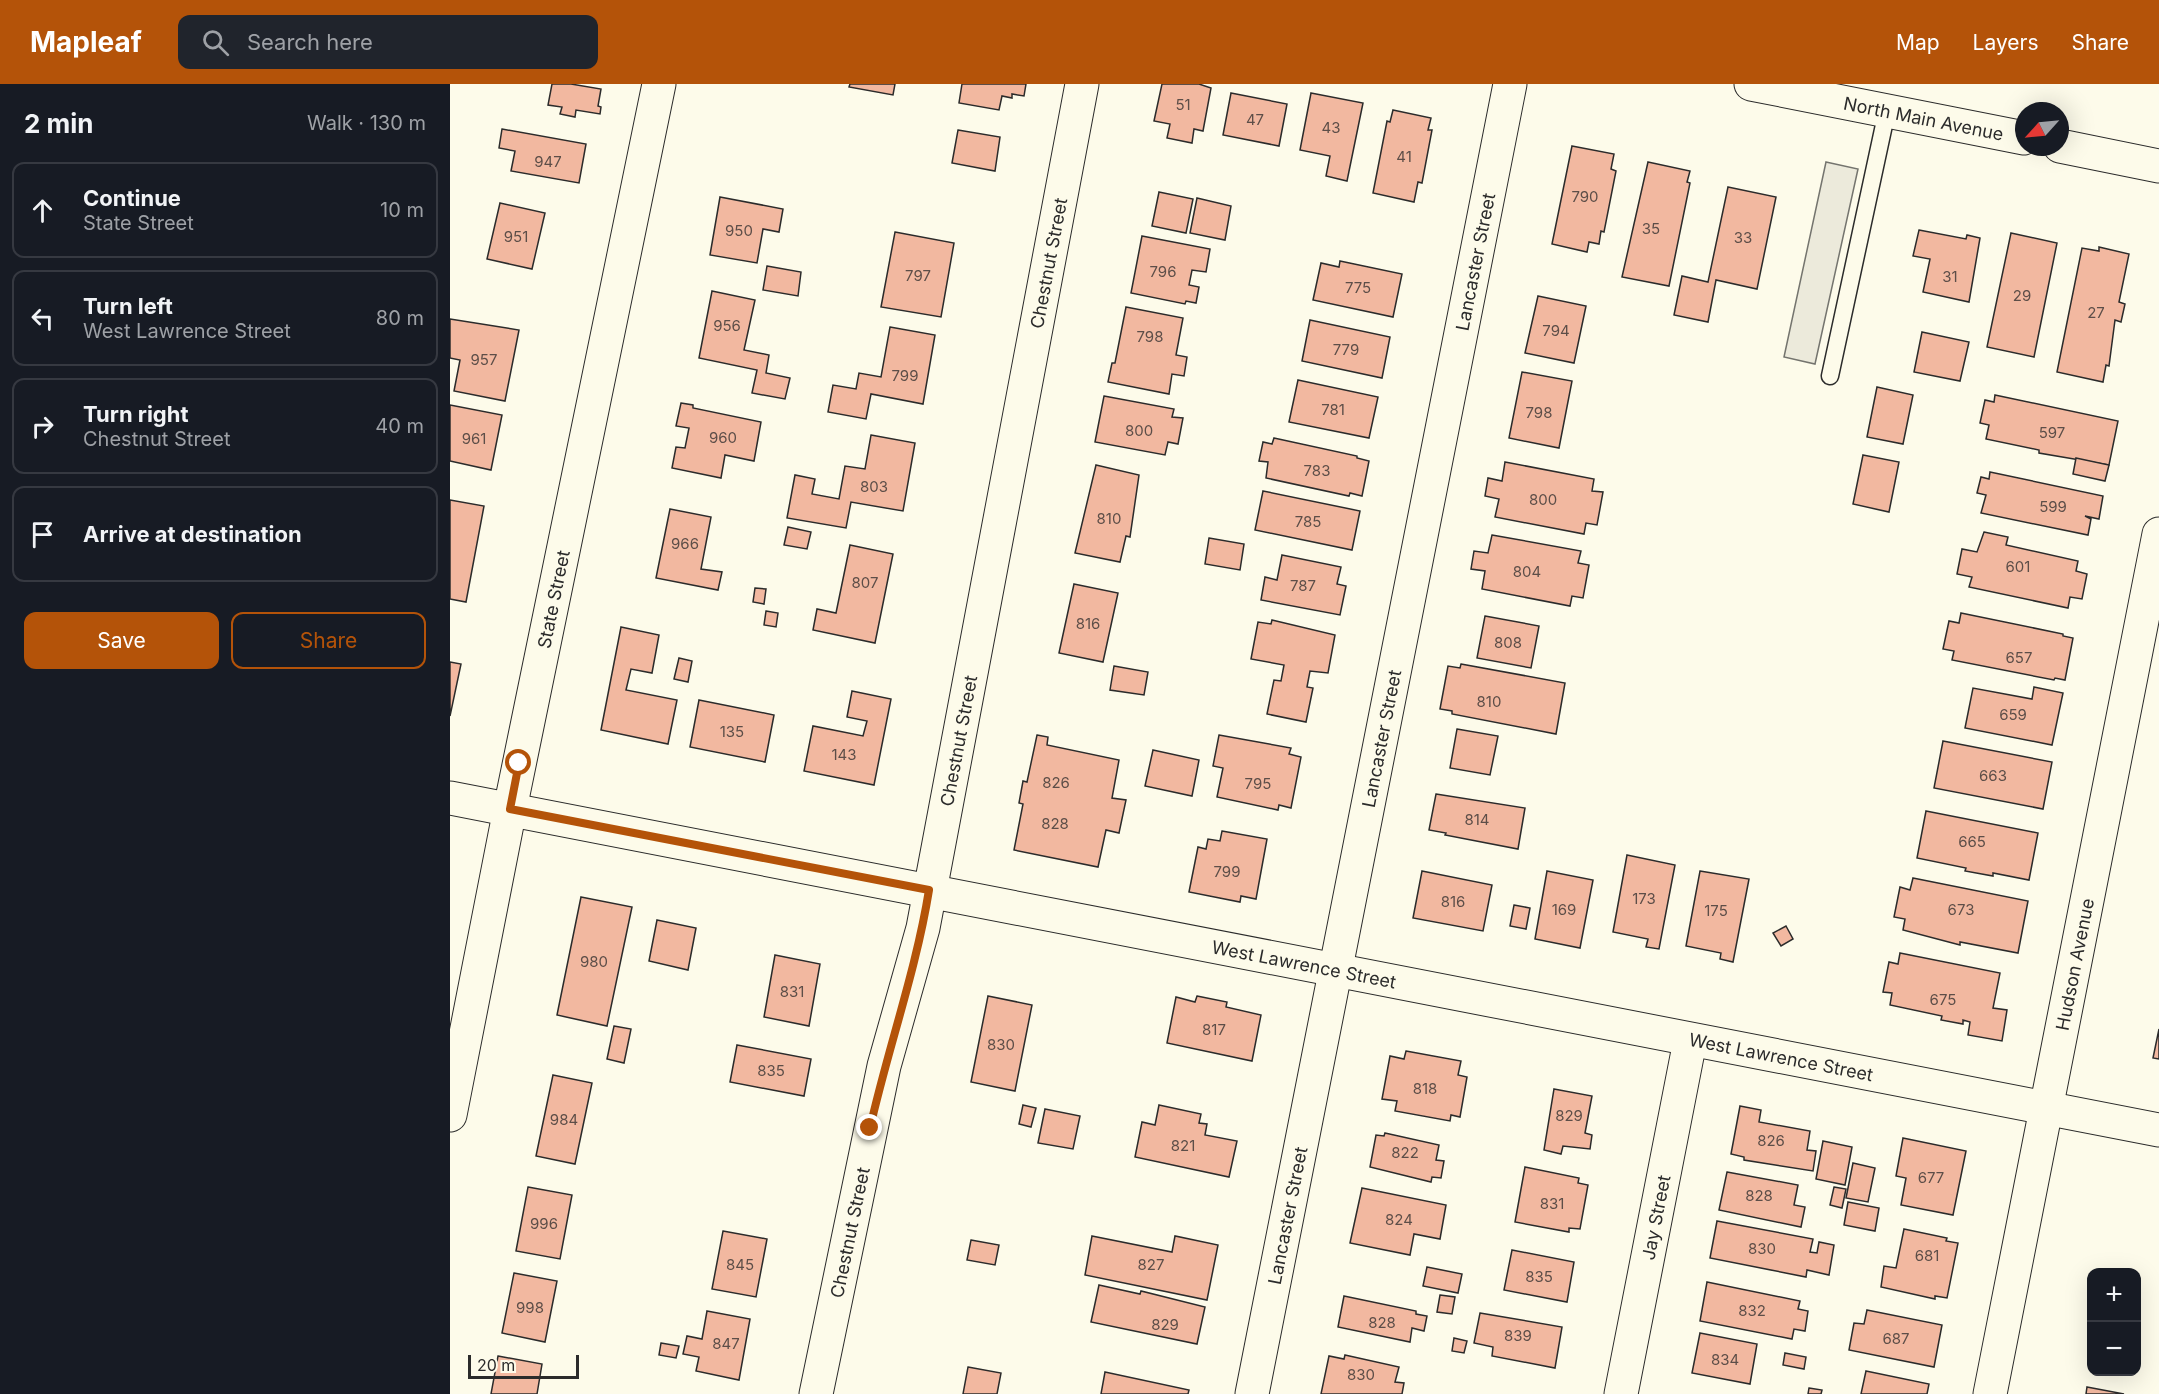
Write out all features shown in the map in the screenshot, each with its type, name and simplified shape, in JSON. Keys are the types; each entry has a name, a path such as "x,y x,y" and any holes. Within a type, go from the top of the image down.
{"street":[{"name":"State Street","path":"450,1115 510,809 659,84"},
{"name":"Chestnut Street","path":"816,1394 884,1066 919,948 1082,84"},
{"name":"Lancaster Street","path":"1252,1394 1510,84"},
{"name":"North Main Avenue","path":"1751,84 2015,136"},
{"path":"2069,148 2159,166"},
{"name":"Hudson Avenue","path":"1990,1394 2159,534"},
{"name":"West Lawrence Street","path":"450,798 2159,1131"},
{"name":"Jay Street","path":"1621,1394 1690,1041"}],"lane":[{"path":"1830,376 1887,111"}],"shaded area":[{"path":"1826,162 1858,169 1815,364 1784,357"}],"building":[{"path":"552,84 571,84 601,89 598,106 601,107 600,114 576,110 575,117 560,114 562,107 548,105"},
{"path":"850,84 895,84 893,95 849,87"},
{"path":"962,84 1026,84 1024,96 1012,94 1012,98 1002,96 999,110 959,103"},
{"path":"1162,84 1199,84 1211,88 1203,131 1194,129 1192,143 1167,138 1170,124 1154,121"},
{"path":"1231,93 1287,104 1279,146 1223,135"},
{"path":"1311,93 1363,103 1347,181 1326,176 1330,156 1300,150"},
{"path":"1393,110 1431,118 1428,130 1432,130 1422,183 1418,182 1414,202 1373,193 1387,121 1390,122"},
{"path":"502,129 586,144 579,183 511,171 515,151 499,148"},
{"path":"958,130 1000,137 995,171 952,163"},
{"path":"1572,146 1614,154 1611,169 1616,171 1604,232 1601,231 1599,244 1589,242 1587,252 1552,244"},
{"path":"1648,162 1690,171 1687,182 1690,183 1669,286 1622,277"},
{"path":"1728,187 1776,197 1757,289 1716,280 1708,322 1674,315 1682,276 1708,282"},
{"path":"1159,192 1193,199 1186,233 1152,226"},
{"path":"720,197 783,209 779,232 763,229 757,263 710,255"},
{"path":"1197,198 1231,206 1225,240 1190,233"},
{"path":"500,203 545,213 532,269 487,259"},
{"path":"1919,230 1966,239 1967,235 1980,238 1969,302 1923,292 1930,259 1913,256"},
{"path":"895,232 954,243 941,317 881,307"},
{"path":"2011,233 2057,243 2034,357 1987,347"},
{"path":"1142,236 1210,249 1206,272 1192,270 1189,285 1199,287 1196,303 1186,301 1185,304 1131,293"},
{"path":"2099,247 2129,254 2119,302 2125,304 2121,322 2115,320 2109,366 2106,365 2103,382 2057,372 2082,248 2099,251"},
{"path":"1340,261 1402,274 1393,317 1313,300 1321,263 1339,267"},
{"path":"767,266 801,272 798,296 763,290"},
{"path":"712,291 755,300 744,350 769,355 766,373 790,378 785,399 752,393 757,370 699,358"},
{"path":"1538,296 1586,306 1574,363 1525,353"},
{"path":"1126,307 1183,318 1176,355 1187,357 1184,376 1172,374 1169,394 1108,382 1112,363 1115,363"},
{"path":"450,319 519,330 505,401 454,391 460,360 450,358"},
{"path":"1310,320 1390,337 1382,378 1302,361"},
{"path":"890,327 935,335 923,404 871,394 866,419 828,412 833,385 856,389 859,373 881,377"},
{"path":"1922,332 1969,342 1960,381 1914,372"},
{"path":"1522,372 1572,381 1559,448 1509,438"},
{"path":"1298,380 1378,397 1369,438 1289,422"},
{"path":"1877,387 1913,395 1903,444 1867,437"},
{"path":"1995,395 2118,421 2109,465 2039,453 2039,450 1986,439 1989,425 1980,423 1985,400 1994,402"},
{"path":"1104,396 1174,409 1172,417 1183,418 1178,444 1168,442 1165,455 1095,442"},
{"path":"681,403 693,405 693,408 761,422 754,461 725,455 721,478 672,468 676,447 685,448 689,428 676,426"},
{"path":"450,405 502,415 491,470 450,461"},
{"path":"871,435 915,443 903,511 851,502 846,528 787,518 795,475 815,479 812,494 839,499 845,466 865,469"},
{"path":"1274,438 1357,456 1357,458 1369,461 1362,496 1350,493 1349,496 1266,478 1268,462 1259,461 1263,442 1272,444"},
{"path":"1863,455 1899,462 1889,512 1853,504"},
{"path":"2076,458 2109,465 2105,481 2073,474"},
{"path":"1505,462 1594,479 1592,491 1603,492 1597,525 1586,523 1584,534 1495,517 1499,499 1485,496 1488,478 1502,481"},
{"path":"1096,465 1139,475 1130,537 1126,536 1120,562 1075,553"},
{"path":"1990,472 2103,496 2099,519 2085,516 2091,519 2088,535 1981,513 1986,495 1977,493 1981,477 1989,479"},
{"path":"1263,491 1360,511 1352,550 1255,530"},
{"path":"450,500 484,506 466,602 450,599"},
{"path":"670,509 711,517 701,569 722,572 718,590 656,578"},
{"path":"788,527 811,532 807,549 784,545"},
{"path":"1984,532 2008,537 2006,545 2078,561 2076,571 2087,574 2082,599 2070,597 2068,608 1969,587 1972,577 1957,574 1962,549 1977,552"},
{"path":"1492,535 1581,551 1578,563 1589,565 1583,598 1572,596 1570,606 1482,589 1485,571 1471,569 1474,551 1488,553"},
{"path":"1209,538 1244,544 1240,570 1205,564"},
{"path":"850,545 893,554 875,643 813,630 817,609 836,613"},
{"path":"1282,555 1341,567 1337,584 1346,586 1340,615 1261,600 1265,577 1277,580"},
{"path":"1074,584 1118,593 1103,662 1059,653"},
{"path":"755,588 766,589 764,604 753,602"},
{"path":"766,611 778,613 776,627 764,625"},
{"path":"1961,613 2073,638 2065,680 2055,678 2054,680 1952,660 1954,651 1943,649 1949,621 1959,623"},
{"path":"1485,616 1539,626 1531,668 1477,658"},
{"path":"1272,620 1335,635 1328,673 1310,671 1307,687 1313,688 1306,722 1267,714 1274,680 1281,681 1284,665 1251,659 1258,622 1271,624"},
{"path":"621,627 659,635 652,673 631,669 626,690 677,700 668,744 601,730"},
{"path":"679,658 692,661 688,682 674,679"},
{"path":"450,662 461,664 450,716"},
{"path":"1461,664 1565,683 1556,734 1452,714 1452,711 1440,709 1448,666 1460,668"},
{"path":"1114,666 1148,672 1144,695 1110,690"},
{"path":"2034,687 2063,693 2052,745 1965,728 1973,688 2032,699"},
{"path":"852,691 891,699 874,785 804,771 813,726 863,736 867,721 847,717"},
{"path":"699,700 774,715 765,762 690,747"},
{"path":"1457,729 1498,736 1490,775 1450,768"},
{"path":"1037,735 1048,737 1047,745 1119,760 1112,798 1126,800 1119,833 1106,830 1098,867 1014,850 1023,804 1019,803 1023,781 1027,782"},
{"path":"1219,735 1291,748 1289,754 1301,757 1291,808 1279,805 1278,810 1217,797 1223,768 1213,766"},
{"path":"1943,741 2052,762 2043,809 1934,788"},
{"path":"1153,750 1199,760 1192,796 1145,786"},
{"path":"1436,794 1525,808 1518,849 1429,830"},
{"path":"1926,811 2038,833 2029,880 1993,873 1993,876 1965,871 1966,868 1917,858"},
{"path":"1222,831 1267,839 1256,899 1241,896 1240,902 1189,892 1198,847 1206,849 1208,839 1220,841"},
{"path":"1627,855 1675,865 1659,949 1646,947 1648,939 1613,932"},
{"path":"1422,871 1492,885 1483,931 1413,918"},
{"path":"1547,871 1593,880 1580,948 1535,939"},
{"path":"1700,871 1749,879 1733,962 1720,959 1721,953 1686,946"},
{"path":"1913,878 2028,901 2018,953 1960,942 1960,945 1903,930 1905,919 1894,917 1900,887 1910,890"},
{"path":"581,897 632,907 607,1026 557,1015"},
{"path":"1514,905 1530,908 1526,929 1510,926"},
{"path":"657,920 696,928 688,970 649,961"},
{"path":"1786,926 1793,939 1781,946 1773,933"},
{"path":"1900,953 2000,973 1993,1008 2007,1010 2002,1041 1968,1035 1970,1022 1963,1020 1963,1024 1941,1020 1942,1016 1890,1005 1892,993 1883,992 1889,962 1898,964"},
{"path":"775,955 820,964 809,1026 764,1017"},
{"path":"988,996 1032,1005 1015,1091 971,1082"},
{"path":"1197,996 1227,1002 1226,1007 1261,1015 1252,1061 1167,1043 1176,997 1195,1002"},
{"path":"614,1026 631,1029 624,1063 607,1059"},
{"path":"2159,1029 2159,1059 2153,1058"},
{"path":"737,1045 811,1059 804,1096 730,1082"},
{"path":"1406,1051 1461,1061 1458,1075 1467,1077 1460,1117 1451,1115 1450,1121 1395,1111 1397,1101 1382,1099 1390,1056 1404,1059"},
{"path":"553,1075 592,1083 575,1164 536,1156"},
{"path":"1554,1089 1592,1096 1585,1133 1592,1135 1590,1149 1563,1146 1561,1154 1544,1150"},
{"path":"1023,1105 1036,1108 1031,1127 1019,1124"},
{"path":"1159,1105 1201,1114 1199,1123 1207,1124 1205,1135 1237,1141 1229,1177 1135,1157 1142,1122 1155,1125"},
{"path":"1740,1106 1761,1110 1759,1122 1810,1131 1807,1150 1816,1151 1813,1171 1744,1160 1744,1157 1731,1154"},
{"path":"1045,1109 1080,1116 1073,1149 1038,1143"},
{"path":"1385,1133 1439,1145 1436,1160 1444,1161 1441,1178 1432,1177 1431,1182 1370,1167 1376,1135 1384,1136"},
{"path":"1903,1138 1966,1151 1953,1215 1901,1205 1906,1178 1896,1176"},
{"path":"1823,1141 1852,1147 1845,1185 1816,1179"},
{"path":"1853,1163 1875,1168 1868,1202 1846,1198"},
{"path":"1525,1167 1579,1178 1578,1183 1588,1185 1580,1229 1569,1228 1569,1232 1515,1222"},
{"path":"1727,1172 1798,1185 1794,1205 1805,1207 1801,1227 1719,1210"},
{"path":"528,1187 572,1195 560,1259 516,1251"},
{"path":"1834,1187 1846,1189 1842,1208 1830,1205"},
{"path":"1362,1188 1446,1205 1440,1239 1414,1234 1410,1255 1350,1243"},
{"path":"1848,1202 1879,1208 1875,1231 1844,1225"},
{"path":"1717,1221 1813,1239 1810,1252 1817,1253 1819,1242 1834,1245 1829,1275 1807,1270 1806,1277 1710,1258"},
{"path":"1904,1229 1947,1238 1946,1241 1958,1243 1947,1298 1935,1296 1935,1299 1881,1287 1884,1266 1896,1268"},
{"path":"723,1231 767,1239 756,1297 712,1289"},
{"path":"1092,1236 1172,1252 1175,1236 1218,1245 1207,1300 1085,1275"},
{"path":"971,1240 999,1245 995,1265 967,1260"},
{"path":"1512,1250 1574,1262 1567,1302 1504,1290"},
{"path":"1427,1267 1462,1274 1458,1293 1423,1286"},
{"path":"514,1273 557,1281 545,1342 502,1333"},
{"path":"1707,1282 1800,1301 1798,1309 1808,1311 1805,1331 1794,1329 1792,1339 1700,1321"},
{"path":"1099,1285 1140,1294 1141,1291 1205,1307 1197,1344 1091,1322"},
{"path":"1440,1295 1455,1297 1452,1314 1437,1312"},
{"path":"1344,1296 1416,1311 1416,1314 1427,1316 1424,1331 1412,1328 1410,1342 1338,1327"},
{"path":"1867,1310 1942,1325 1934,1367 1849,1350 1854,1323 1864,1324"},
{"path":"707,1311 750,1319 739,1380 696,1371 699,1357 683,1354 687,1336 702,1339"},
{"path":"1480,1313 1562,1327 1555,1368 1492,1356 1493,1347 1474,1343"},
{"path":"1700,1333 1757,1344 1750,1384 1692,1373"},
{"path":"1454,1338 1467,1341 1464,1353 1452,1351"},
{"path":"661,1343 679,1346 676,1358 659,1355"},
{"path":"1785,1353 1806,1357 1804,1369 1783,1365"},
{"path":"1345,1355 1399,1367 1395,1382 1404,1383 1402,1394 1321,1394 1329,1356 1344,1359"},
{"path":"498,1356 542,1364 537,1394 491,1394"},
{"path":"968,1367 1001,1373 997,1394 963,1394"},
{"path":"1866,1371 1929,1384 1927,1394 1861,1394"},
{"path":"1105,1372 1189,1390 1188,1394 1101,1394"},
{"path":"2087,1387 2124,1394 2086,1394"},
{"path":"1809,1388 1822,1390 1821,1394 1808,1394"}],"route":[{"path":"519,763 510,809 929,890 919,948 884,1066 870,1128"}]}
